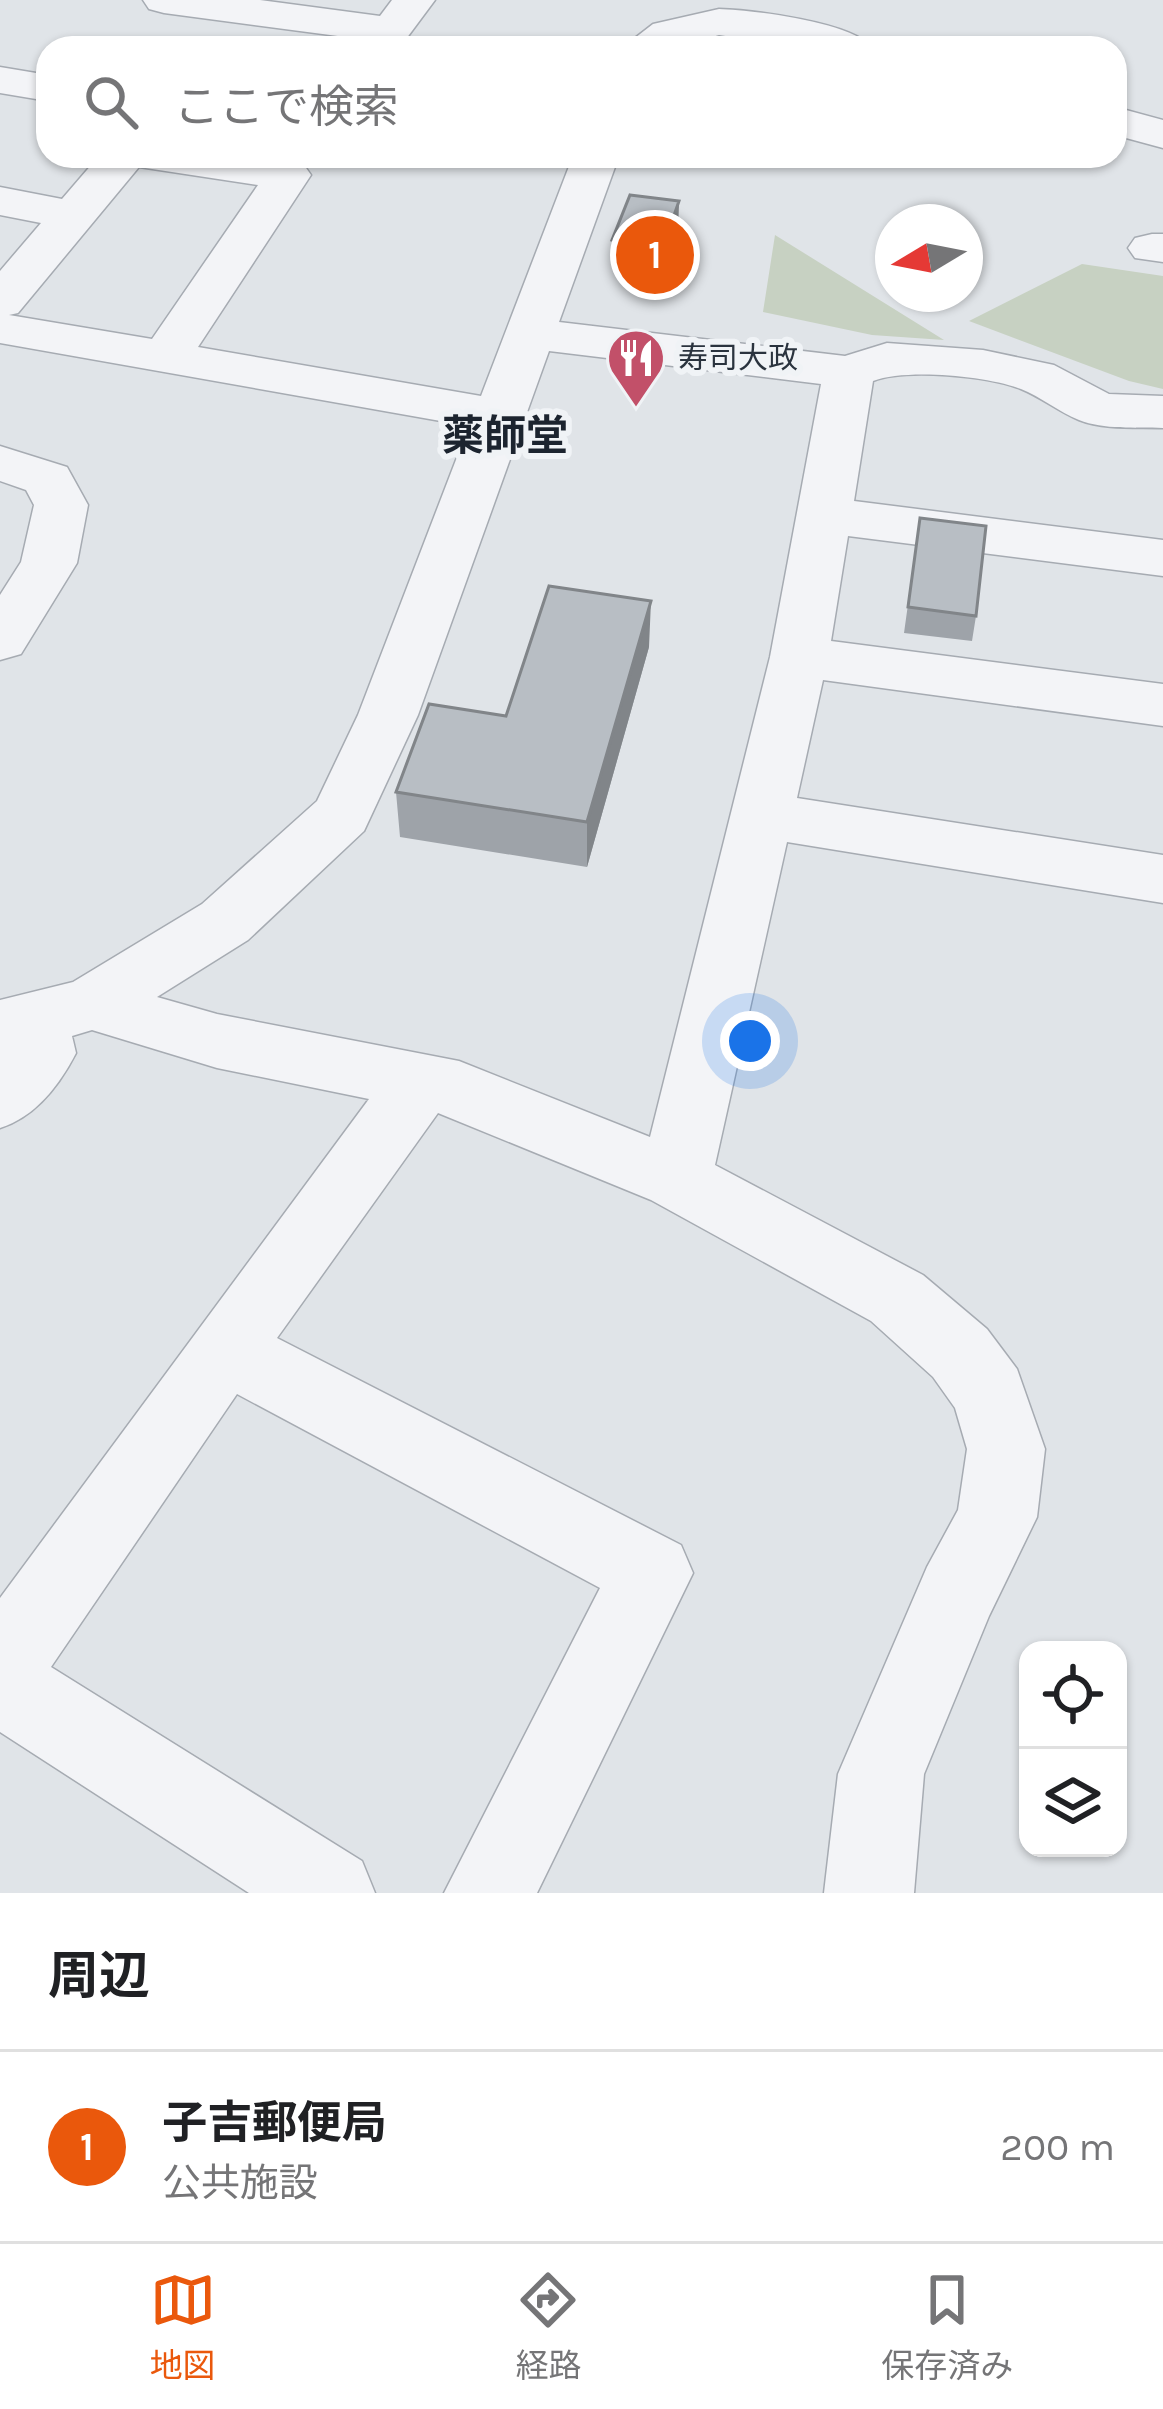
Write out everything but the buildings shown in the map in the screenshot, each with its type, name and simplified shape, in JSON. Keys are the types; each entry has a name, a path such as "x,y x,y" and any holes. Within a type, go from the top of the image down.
{"street":[{"path":"164,0 396,26"},
{"path":"211,36 235,5"},
{"path":"666,36 680,28 758,20 811,36"},
{"path":"0,80 36,86"},
{"path":"1127,124 1163,134"},
{"path":"0,302 115,168"},
{"path":"167,355 288,176 234,168"},
{"path":"42,1017 225,922 342,815 388,715 592,168"},
{"path":"0,201 77,216"},
{"path":"0,328 502,416"},
{"path":"531,334 849,373 887,358 983,365 1036,376 1098,409 1163,412"},
{"path":"676,1179 799,657 849,373"},
{"path":"0,463 48,478 61,505 49,563 0,640"},
{"path":"824,515 1163,558"},
{"path":"799,657 1163,705"},
{"path":"762,815 1163,879"},
{"path":"42,1017 218,1040 459,1089 676,1179 897,1298 960,1353 990,1394 1006,1449 997,1517 956,1595 881,1774 869,1893"},
{"path":"0,1100 42,1053 42,1017"},
{"path":"0,1668 421,1082"},
{"path":"225,1349 652,1573 489,1893"},
{"path":"0,1683 329,1893"}],"green space":[{"path":"775,235 875,297 875,312 899,312 944,340 872,335 763,312"},
{"path":"1082,264 1163,276 1163,389 1129,381 969,321"}],"place":[{"name":"子吉郵便局","path":"655,255"},
{"name":"寿司大政","path":"636,409"}],"district":[{"name":"薬師堂","path":"505,436"}]}
